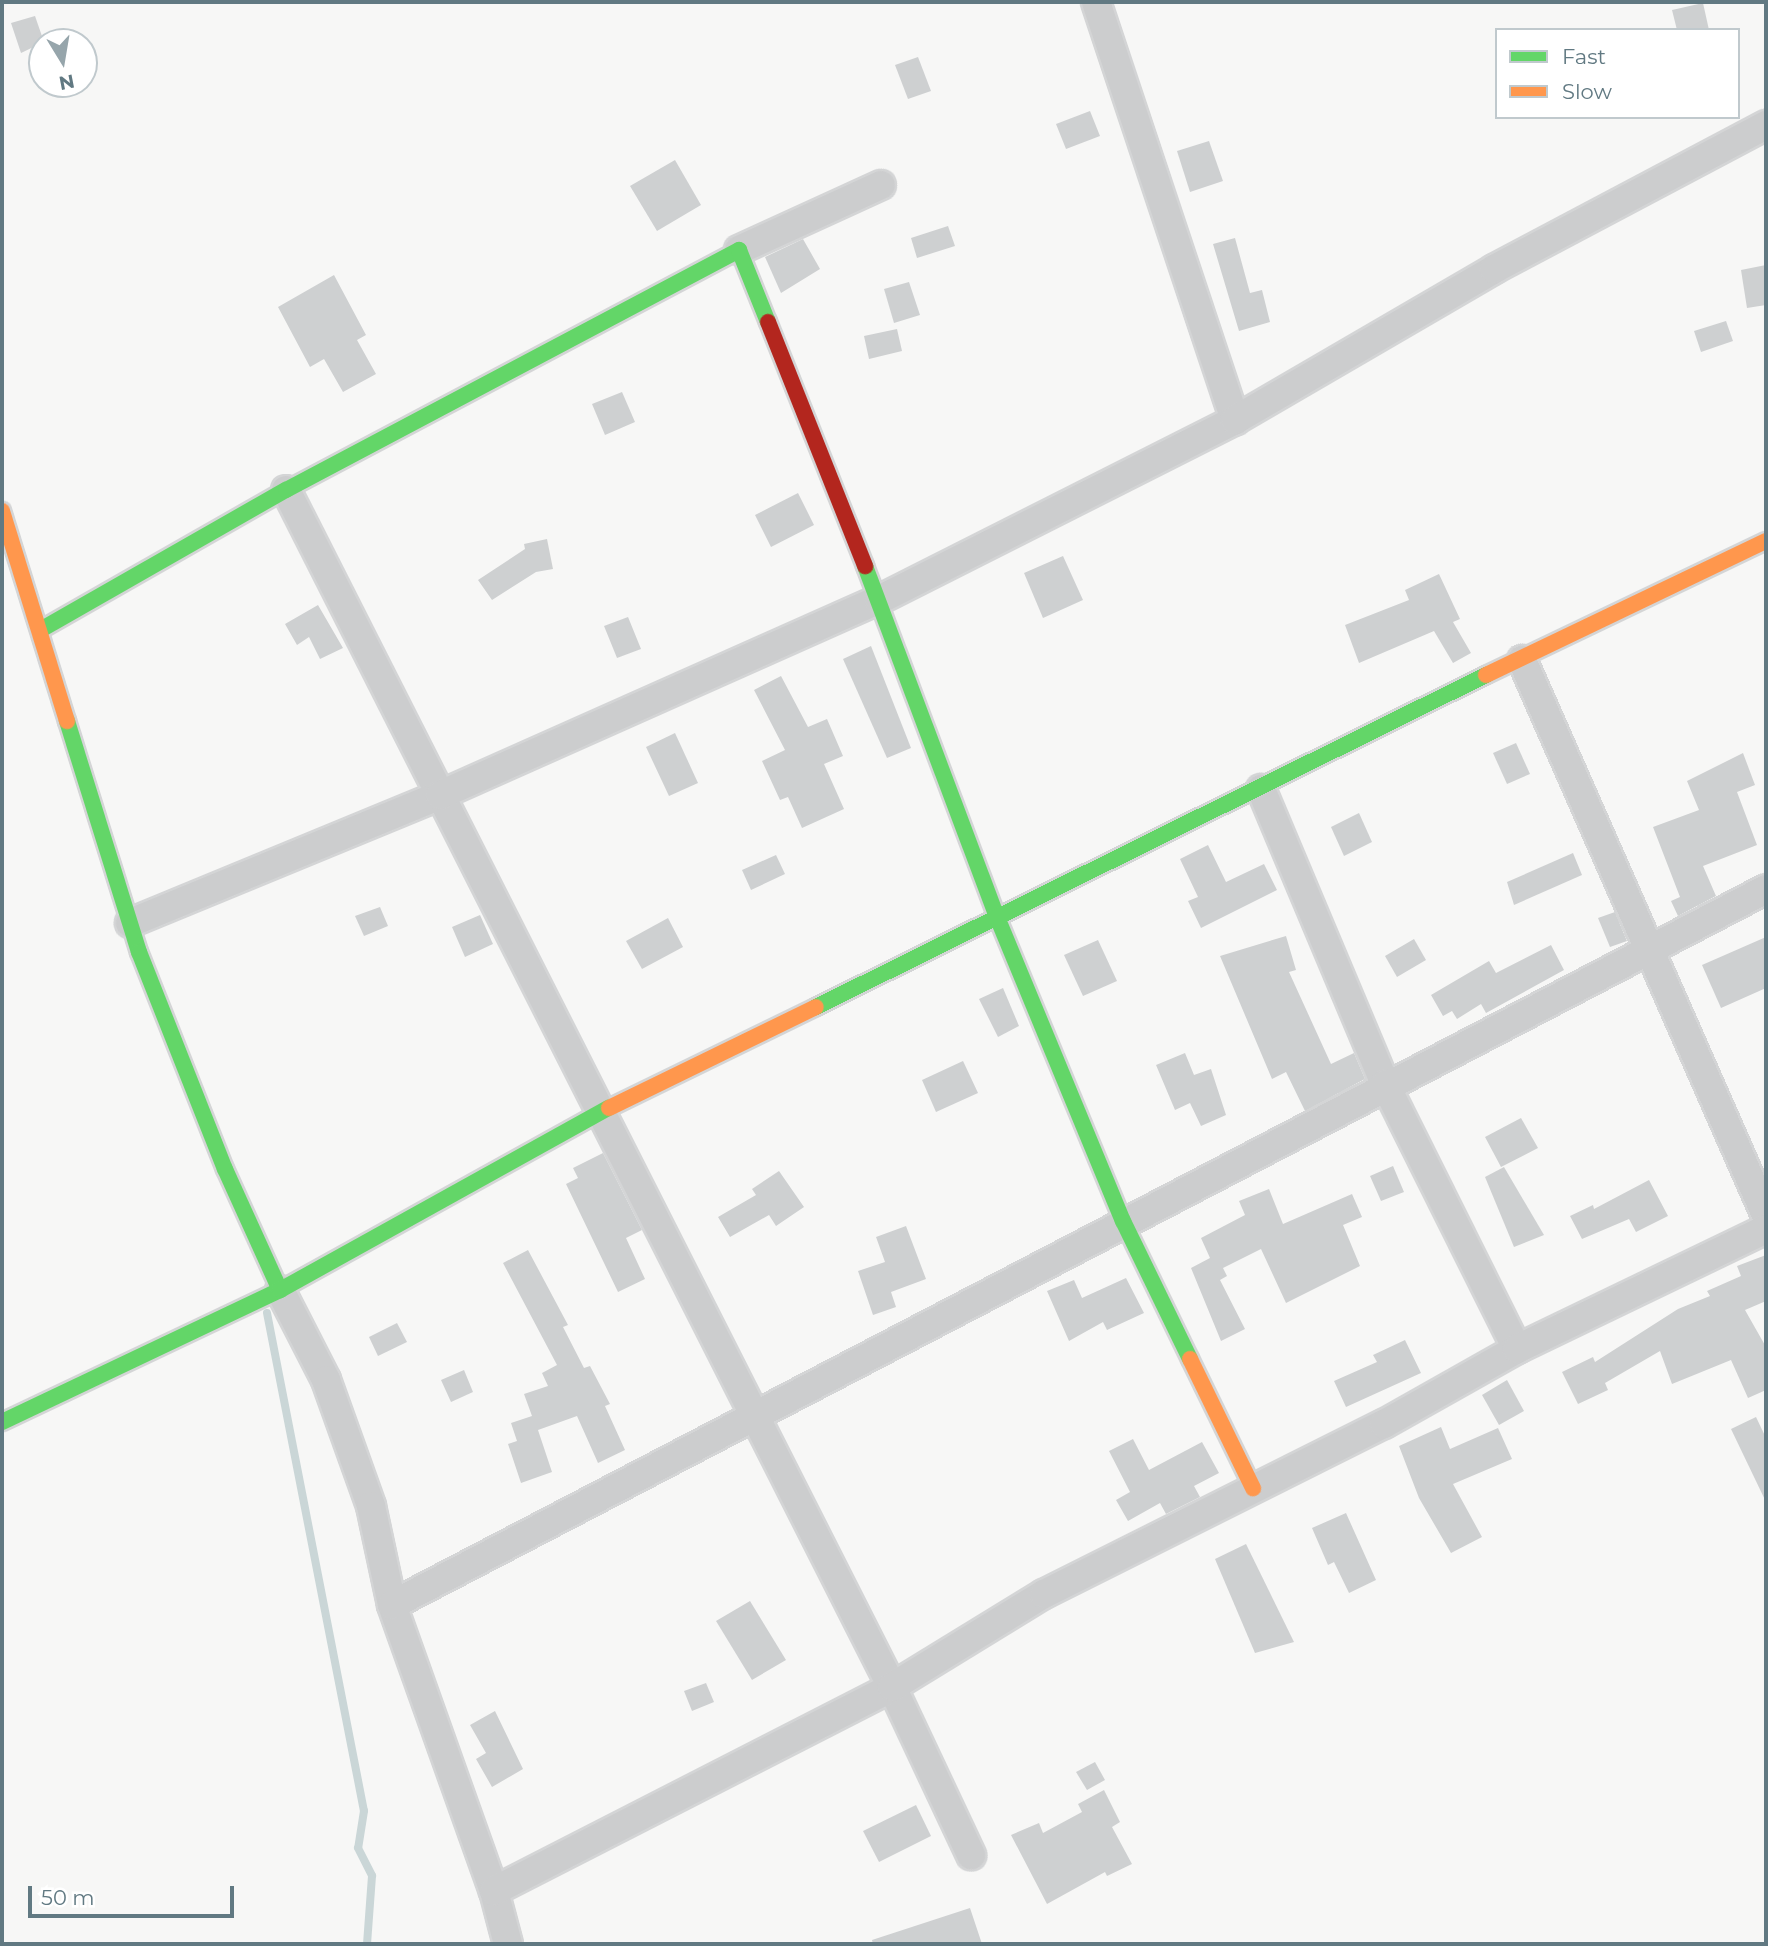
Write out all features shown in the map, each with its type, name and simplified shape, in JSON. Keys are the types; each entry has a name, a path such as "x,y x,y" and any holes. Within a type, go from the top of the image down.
{"street":[{"path":"1096,2 1235,420"},
{"path":"130,923 440,795 879,600 1235,420 1494,269 1766,125"},
{"path":"42,629 286,489 739,250 881,184"},
{"path":"739,250 879,600 997,918 1123,1221 1253,1488"},
{"path":"286,489 599,1113 892,1687 971,1854"},
{"path":"2,511 42,629 130,923 225,1169 280,1290 326,1380 367,1493 392,1605 494,1891 508,1944"},
{"path":"2,1422 280,1290 599,1113 1766,541"},
{"path":"1522,660 1766,1215"},
{"path":"1261,789 1385,1084 1517,1349"},
{"path":"392,1605 754,1418 1385,1084 1766,889"},
{"path":"494,1891 892,1687 1044,1594 1384,1424 1517,1349 1766,1229"}],"building":[{"path":"1703,3 1709,28 1676,28 1672,10"},
{"path":"35,16 39,28 28,28 28,50 21,53 11,23"},
{"path":"918,57 931,91 908,99 895,65"},
{"path":"1090,111 1100,136 1066,149 1056,124"},
{"path":"1209,141 1223,181 1190,192 1177,151"},
{"path":"675,160 701,205 657,231 630,186"},
{"path":"948,226 955,246 917,258 911,238"},
{"path":"1235,238 1250,293 1262,290 1270,322 1239,331 1213,244"},
{"path":"803,239 820,269 781,293 765,257"},
{"path":"1766,265 1766,305 1747,308 1741,270"},
{"path":"334,275 366,335 357,340 376,374 343,392 324,359 310,367 278,307"},
{"path":"909,282 920,315 894,323 884,289"},
{"path":"1726,321 1733,341 1701,352 1694,331"},
{"path":"897,329 902,351 869,359 864,336"},
{"path":"622,392 635,422 605,435 592,404"},
{"path":"798,493 814,525 771,547 755,515"},
{"path":"547,539 553,569 536,572 492,600 478,580 525,549 524,544"},
{"path":"1063,556 1083,600 1043,618 1024,573"},
{"path":"1439,574 1460,619 1453,622 1471,653 1453,663 1434,631 1359,663 1345,625 1409,600 1405,590"},
{"path":"318,605 343,648 320,659 309,637 297,645 285,624"},
{"path":"628,617 641,649 617,658 604,626"},
{"path":"871,646 911,748 887,758 843,659"},
{"path":"781,676 808,727 827,719 843,756 824,764 844,809 802,828 788,797 780,800 762,761 785,750 754,690"},
{"path":"675,733 698,783 669,796 646,747"},
{"path":"1516,743 1530,774 1507,784 1493,753"},
{"path":"1743,753 1755,785 1737,792 1757,845 1703,866 1716,896 1678,916 1671,901 1680,897 1653,827 1699,810 1687,781"},
{"path":"1359,813 1372,842 1344,856 1331,827"},
{"path":"1208,845 1226,882 1264,864 1277,890 1201,928 1188,901 1198,897 1180,859"},
{"path":"1573,853 1582,875 1514,905 1507,882"},
{"path":"776,855 785,874 751,890 742,870"},
{"path":"380,907 388,926 364,936 355,916"},
{"path":"1615,912 1627,941 1610,947 1598,918"},
{"path":"480,915 493,944 465,957 452,927"},
{"path":"668,918 683,947 642,969 626,941"},
{"path":"1286,936 1296,970 1289,972 1331,1064 1354,1053 1365,1079 1305,1111 1286,1072 1272,1079 1220,956"},
{"path":"1766,937 1766,988 1721,1008 1702,965"},
{"path":"1414,939 1426,960 1397,977 1385,956"},
{"path":"1098,940 1117,981 1083,996 1064,955"},
{"path":"1551,945 1564,970 1486,1013 1481,1004 1457,1019 1452,1011 1443,1016 1431,995 1489,961 1496,973"},
{"path":"1003,988 1019,1026 998,1037 979,999"},
{"path":"1185,1053 1194,1075 1211,1069 1226,1115 1201,1126 1190,1103 1175,1110 1156,1065"},
{"path":"963,1061 978,1093 936,1112 922,1080"},
{"path":"1521,1118 1538,1148 1501,1167 1485,1137"},
{"path":"603,1153 642,1230 626,1238 645,1279 618,1292 566,1184 578,1178 573,1168"},
{"path":"1393,1166 1404,1192 1381,1201 1370,1176"},
{"path":"1504,1167 1544,1235 1514,1247 1485,1177"},
{"path":"779,1171 804,1207 776,1226 769,1215 730,1237 718,1217 756,1195 752,1189"},
{"path":"1649,1180 1668,1216 1636,1232 1629,1219 1582,1239 1570,1216 1593,1205 1594,1209"},
{"path":"1269,1189 1283,1224 1352,1194 1362,1217 1343,1225 1360,1266 1286,1303 1261,1249 1223,1268 1227,1276 1220,1280 1245,1329 1221,1341 1191,1268 1210,1258 1201,1238 1245,1215 1239,1201"},
{"path":"906,1226 926,1279 891,1292 896,1307 873,1315 858,1271 885,1262 876,1237"},
{"path":"528,1250 568,1325 563,1327 584,1368 590,1366 610,1404 605,1406 625,1450 598,1463 577,1416 538,1430 552,1472 521,1483 508,1444 517,1441 511,1423 532,1416 524,1394 548,1386 542,1373 557,1365 503,1263"},
{"path":"1766,1255 1766,1301 1745,1310 1766,1347 1766,1390 1748,1398 1731,1360 1672,1384 1660,1351 1605,1383 1608,1390 1578,1404 1562,1372 1593,1357 1595,1362 1678,1309 1710,1296 1707,1291 1741,1276 1737,1266"},
{"path":"1126,1278 1144,1313 1107,1330 1103,1322 1069,1341 1047,1291 1074,1280 1082,1298"},
{"path":"397,1323 407,1342 378,1356 369,1337"},
{"path":"1405,1340 1421,1373 1346,1407 1334,1381 1377,1362 1373,1355"},
{"path":"464,1370 473,1392 451,1402 441,1380"},
{"path":"1507,1380 1524,1411 1499,1425 1482,1395"},
{"path":"1756,1417 1766,1438 1766,1502 1731,1429"},
{"path":"1441,1427 1450,1449 1498,1428 1512,1459 1453,1484 1482,1537 1451,1553 1419,1498 1399,1446"},
{"path":"1133,1439 1149,1470 1202,1442 1219,1473 1194,1486 1200,1497 1166,1514 1160,1503 1128,1521 1116,1500 1130,1492 1109,1451"},
{"path":"1346,1513 1376,1580 1349,1593 1334,1562 1328,1565 1312,1528"},
{"path":"1246,1544 1294,1642 1255,1653 1215,1559"},
{"path":"750,1601 786,1660 752,1680 716,1621"},
{"path":"706,1683 714,1702 692,1711 684,1691"},
{"path":"495,1711 523,1769 492,1787 476,1759 486,1753 470,1725"},
{"path":"1095,1762 1105,1780 1087,1790 1076,1772"},
{"path":"1104,1790 1120,1822 1112,1827 1132,1864 1107,1876 1105,1872 1047,1904 1011,1835 1039,1823 1043,1833 1082,1812 1078,1804"},
{"path":"916,1805 931,1836 879,1862 863,1831"},
{"path":"970,1908 982,1944 873,1944 872,1940"}],"waterway":[{"path":"267,1313 364,1811 358,1848 372,1876 367,1944"}],"traffic: fast":[{"path":"42,629 286,490 739,250 768,322"},
{"path":"865,566 997,917 1123,1221 1190,1359"},
{"path":"816,1007 1486,675"},
{"path":"67,721 139,952 225,1169 280,1290"},
{"path":"2,1422 280,1290 609,1108"}],"traffic: slow":[{"path":"2,511 67,721"},
{"path":"1486,675 1766,541"},
{"path":"609,1108 816,1007"},
{"path":"1190,1359 1253,1488"}],"traffic: jam":[{"path":"768,322 865,566"}]}
